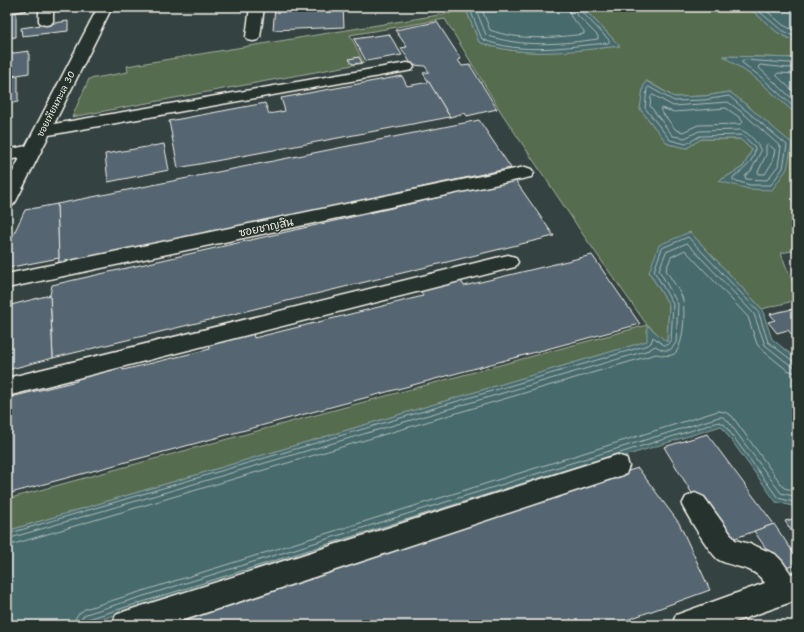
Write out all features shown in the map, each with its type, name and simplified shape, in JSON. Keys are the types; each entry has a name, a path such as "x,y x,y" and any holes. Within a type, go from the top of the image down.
{"street":[{"path":"7,9 20,7"},
{"path":"46,7 46,21"},
{"name":"ซอยเทียนทะเล 30","path":"7,200 105,7"},
{"path":"253,37 257,7"},
{"path":"42,130 407,67"},
{"path":"7,155 32,150"},
{"name":"ซอยชาญสิน","path":"7,281 525,173"},
{"path":"7,387 508,262"},
{"path":"126,625 617,466"},
{"path":"686,625 791,588 766,563 728,551 695,506"}],"green space":[{"path":"448,7 465,7 479,42 496,47 531,52 566,51 620,46 582,7 748,7 777,32 797,43 797,58 724,56 758,80 797,115 797,250 781,253 793,283 797,300 762,309 690,232 649,272 669,305 667,343 648,325 648,341 7,531 7,499 647,325 584,236 501,112 445,19 350,35 364,63 72,117 89,79 128,72 127,66 451,13","holes":["647,81 674,97 704,96 730,92 791,143 719,181 743,167 752,150 740,139 701,139 687,148 668,144 640,109"]}],"water":[{"path":"465,7 582,7 620,46 549,52 531,52 496,47 479,42"},
{"path":"748,7 797,7 797,43 777,32"},
{"path":"723,56 797,58 797,115 758,80"},
{"path":"646,81 674,97 704,96 730,92 792,143 787,169 772,190 749,189 719,181 743,167 752,150 740,139 701,139 687,148 668,144 640,109 643,88"},
{"path":"690,232 762,309 772,339 797,359 797,507 776,502 721,426 83,625 7,625 7,531 647,341 647,325 667,342 669,305 649,272 659,245"}],"building":[{"path":"275,7 343,7 344,27 273,30"},
{"path":"16,11 16,37 7,38 7,13"},
{"path":"68,21 68,31 22,36 21,28"},
{"path":"437,22 461,59 458,60 462,66 470,65 497,109 467,116 465,113 450,117 423,73 429,72 425,66 412,65 401,48 407,47 395,30"},
{"path":"389,34 402,55 366,61 354,39"},
{"path":"29,51 29,73 7,77 7,54"},
{"path":"359,57 362,63 352,64 349,59"},
{"path":"18,76 18,102 7,104 7,77"},
{"path":"402,76 407,86 429,82 450,117 178,168 169,121 265,103 269,114 285,111 281,98"},
{"path":"479,120 511,168 59,265 57,204"},
{"path":"164,144 169,170 108,182 105,154"},
{"path":"515,180 554,236 53,358 50,295 52,285"},
{"path":"57,204 59,258 7,268 7,248 25,210"},
{"path":"592,255 640,324 7,494 7,398 77,381 77,374 123,363 123,370 210,349 208,342 253,332 254,338 423,296 420,289 460,279 464,286"},
{"path":"50,295 53,358 7,370 7,306"},
{"path":"797,308 797,341 788,330 777,333 768,322 775,320 770,314"},
{"path":"707,434 774,524 722,543 664,447"},
{"path":"638,468 679,523 710,590 613,625 130,625"},
{"path":"797,518 797,540 785,521"},
{"path":"774,524 797,558 797,565 780,569 754,531"}]}
